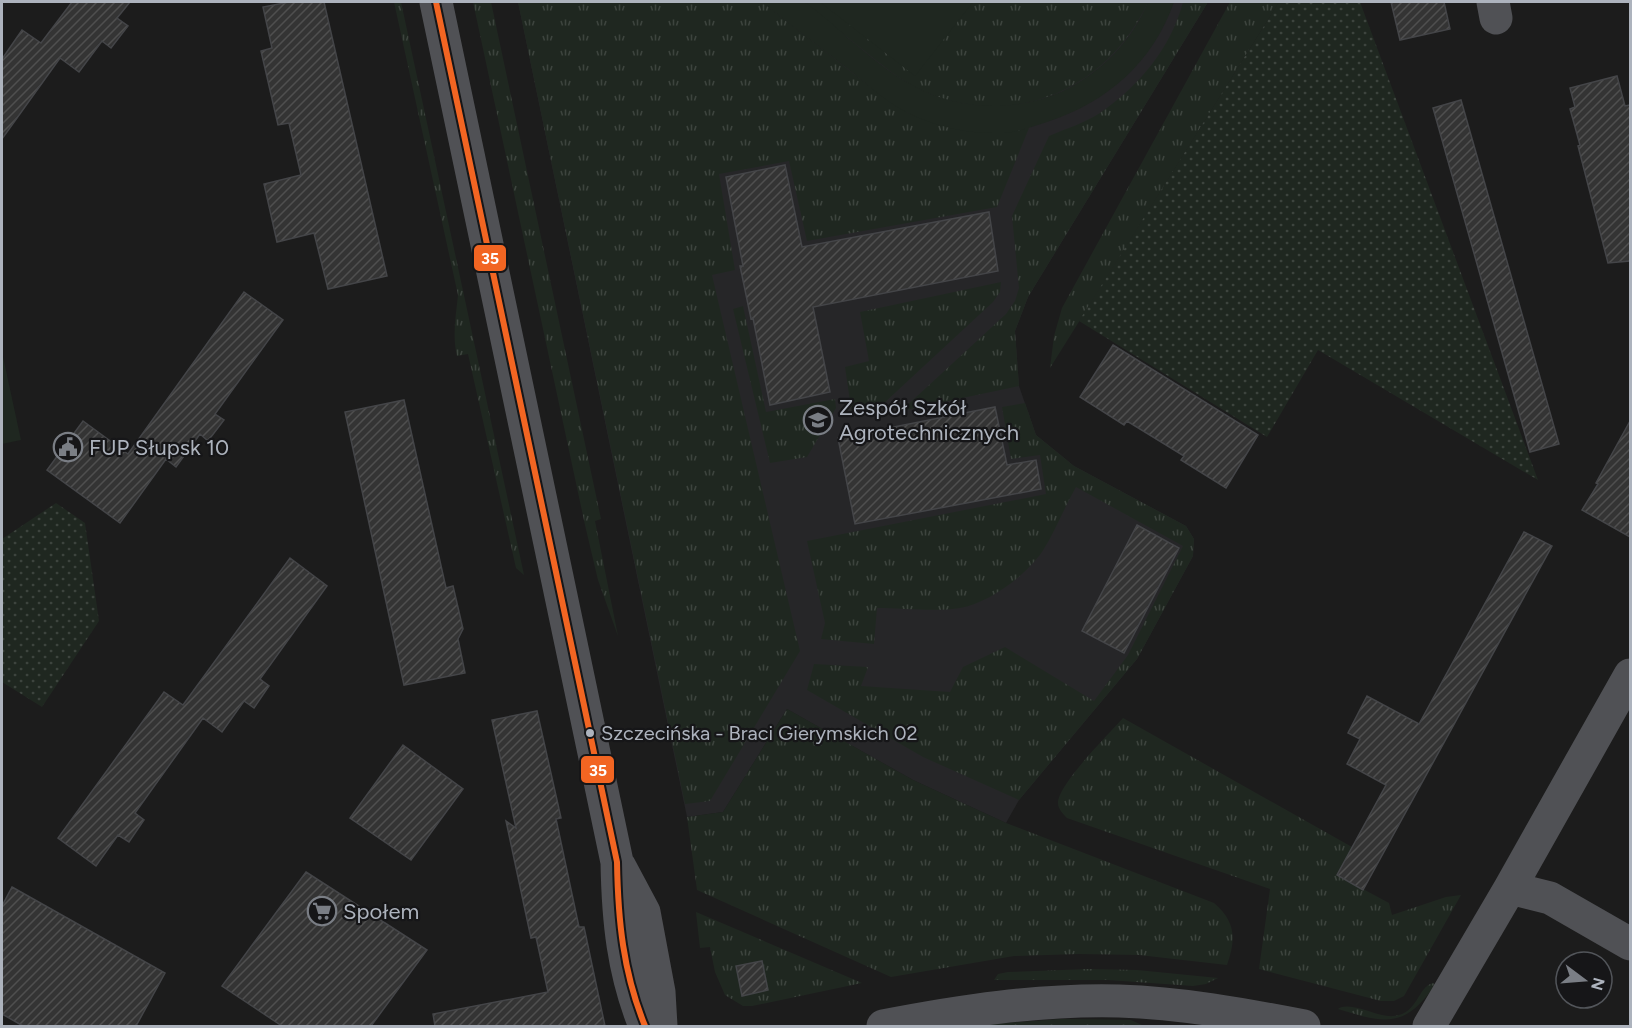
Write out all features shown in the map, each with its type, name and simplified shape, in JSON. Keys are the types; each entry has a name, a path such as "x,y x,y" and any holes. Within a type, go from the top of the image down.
{"street":[{"path":"436,2 617,862 618,908 626,964 633,997 645,1026"},
{"path":"1429,1026 1630,675"},
{"path":"617,862 644,912 660,992 661,1026"},
{"path":"1510,888 1550,898 1630,944"},
{"path":"883,1026 949,1013 1030,1004 1118,1001 1232,1011 1304,1026"}],"shaded area":[{"name":"Zespół Szkół Agrotechnicznych","path":"518,2 1208,2 1028,297 1015,331 1019,386 1036,435 1074,466 1186,526 1194,539 1193,556 1137,659 1019,800 1006,823 913,780 787,709 723,812 687,817"}],"green space":[{"path":"394,2 401,2 524,575 516,568 468,354 457,356 455,318 458,295"},
{"path":"473,2 491,2 601,519 595,521 618,636 598,580 585,525"},
{"path":"518,2 762,2 878,93 908,113 950,127 998,133 1029,128 997,207 807,241 789,161 719,174 735,270 712,275 800,651 710,801 685,804"},
{"path":"762,2 803,2 879,64 904,80 930,94 949,100 988,106 1027,103 1079,83 1115,53 1134,29 1148,2 1174,2 1165,24 1141,61 1108,91 1069,114 1023,129 999,133 951,128 898,108"},
{"path":"803,2 1148,2 1131,32 1110,57 1085,78 1057,93 1026,103 994,106 961,103 911,85"},
{"path":"820,2 973,2 915,76"},
{"path":"1183,2 1208,2 1028,297 1015,331 1019,386 901,411 1006,314 1015,301 1019,288 1012,216 1049,136 1094,117 1128,91 1152,65 1162,50 1178,19"},
{"path":"1230,2 1279,2 1050,368 1054,336 1062,308"},
{"path":"1279,2 1360,2 1538,480 1318,350 1267,437 1079,321"},
{"path":"1001,282 1000,292 993,302 883,404 871,411 852,415 845,367 869,361 860,312"},
{"path":"743,306 766,412 835,399 836,408 807,457 770,463 733,309"},
{"path":"2,352 21,440 2,444"},
{"path":"1025,403 1036,435 1074,466 1186,526 1194,539 1193,556 1137,659 1019,800 923,757 807,690 814,664 868,667 861,686 950,692 963,667 1005,647 1094,701 1128,655 1183,546 1076,487 1042,552 1016,579 983,601 960,608 930,610 877,608 874,644 821,639 825,623 807,541 1046,494 1040,455 1011,459 1002,407"},
{"path":"56,503 85,523 99,621 42,707 2,682 2,539"},
{"path":"787,709 913,780 1006,823 1214,903 1227,917 1232,931 1232,947 1227,965 1139,955 1014,956 891,977 697,890 687,817 723,812"},
{"path":"1123,718 1352,847 1337,875 1389,903 1392,915 1446,897 1461,895 1404,996 1394,1001 1381,1001 1259,969 1270,889 1067,818 1058,805 1066,784"},
{"path":"696,912 862,983 743,1006 725,995 715,972 710,947 700,948"},
{"path":"1137,970 1218,978 1206,984 1193,986 1108,980 994,980 998,974 1008,972"},
{"path":"1433,983 1435,985 1414,1009 1393,1019 1369,1018 1338,1009 1357,1008 1387,1016 1402,1014 1413,1005 1428,985"},
{"path":"1062,1019 1131,1020 1144,1026 978,1026 991,1024"}],"building":[{"path":"72,2 130,2 117,18 128,26 111,48 102,41 79,72 60,58 2,139 2,59 22,30 41,43"},
{"path":"289,2 324,2 387,276 328,289 314,233 277,242 264,184 301,175 289,123 278,125 261,51 272,48 263,7"},
{"path":"1391,2 1444,2 1450,29 1400,40"},
{"path":"1617,76 1625,106 1630,105 1630,261 1608,263 1578,146 1580,145 1570,109 1575,107 1570,88"},
{"path":"1461,100 1559,444 1530,452 1433,108"},
{"path":"785,165 802,247 989,212 998,271 813,307 830,392 770,405 740,266 743,266 726,177"},
{"path":"244,292 283,320 215,414 224,420 208,441 200,434 176,467 166,459 120,523 47,470 83,421 128,454"},
{"path":"1113,345 1258,435 1226,488 1181,460 1184,456 1127,421 1124,425 1080,397"},
{"path":"404,400 446,588 453,586 463,629 458,639 465,673 404,685 345,412"},
{"path":"995,407 1007,465 1036,460 1041,489 855,524 838,438"},
{"path":"1630,421 1630,537 1582,510"},
{"path":"1137,525 1179,548 1124,653 1082,631"},
{"path":"1524,532 1552,546 1363,890 1337,875 1386,785 1347,764 1360,739 1348,733 1367,696 1419,724"},
{"path":"290,558 327,586 260,679 269,686 254,708 244,701 222,732 203,718 135,813 144,820 129,842 118,835 96,866 58,838 164,692 183,705"},
{"path":"537,711 561,818 556,819 579,927 584,927 605,1026 435,1026 433,1014 548,992 536,937 531,938 506,821 516,828 492,720"},
{"path":"403,745 463,789 411,860 350,818"},
{"name":"Społem","path":"306,872 427,950 371,1026 282,1026 222,986"},
{"path":"12,887 165,973 136,1026 23,1026 2,1014 2,906"},
{"path":"762,961 768,990 742,996 736,966"}],"transit line":[{"name":"35","path":"436,2 617,862 620,925 631,986 645,1026"}],"place":[{"name":"Zespół Szkół Agrotechnicznych","path":"818,420"},
{"name":"FUP Słupsk 10","path":"68,447"},
{"name":"Szczecińska - Braci Gierymskich 02","path":"590,733"},
{"name":"Społem","path":"322,911"}]}
